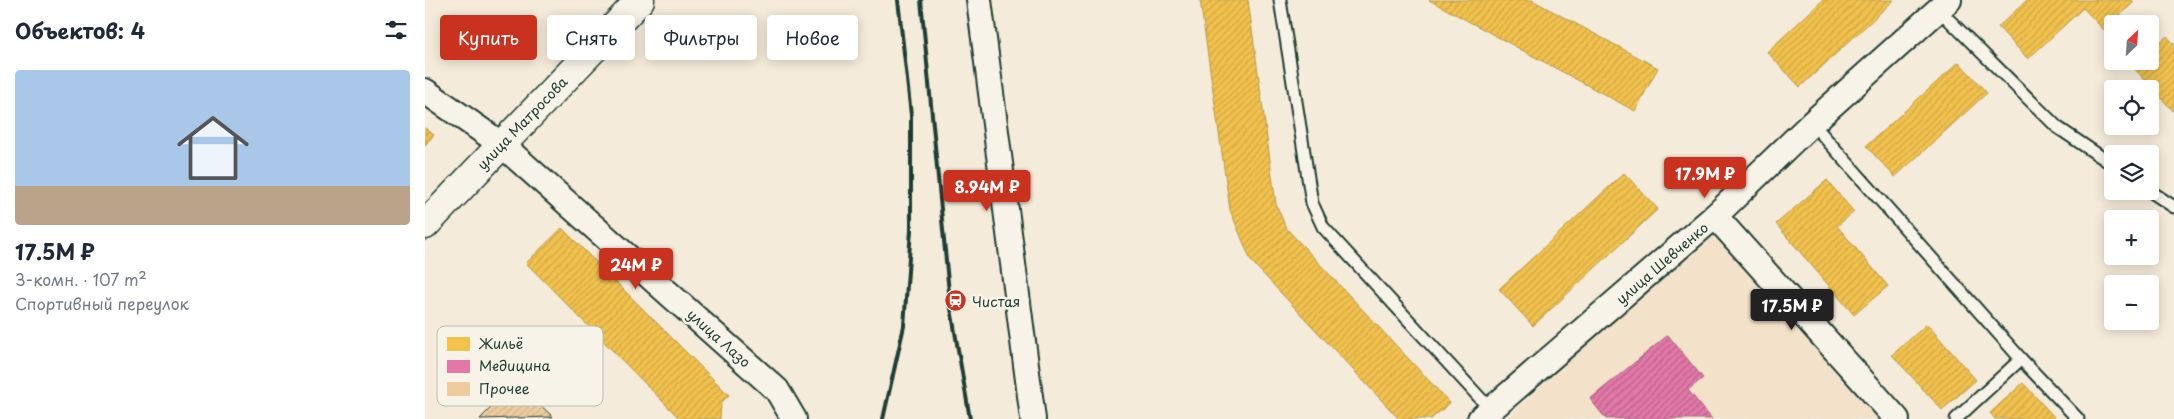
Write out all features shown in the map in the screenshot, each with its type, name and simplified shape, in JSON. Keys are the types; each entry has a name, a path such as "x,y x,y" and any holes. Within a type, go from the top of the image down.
{"main road":[{"name":"улица Матросова","path":"425,225 640,0"}],"street":[{"path":"979,0 1033,419"},
{"name":"улица Шевченко","path":"1485,415 1715,216 1812,123 1944,5"},
{"name":"улица Лазо","path":"425,91 501,144 777,390 794,419"},
{"path":"1715,216 1897,419"}],"lane":[{"path":"1281,0 1312,203 1323,227 1485,415"},
{"path":"1944,5 2057,127 2104,159"},
{"path":"1812,123 2021,358 2078,419"},
{"path":"2159,196 2174,207"},
{"path":"1956,419 2021,358"}],"shaded area":[{"path":"1715,216 1898,419 1507,419"}],"building: Жильё":[{"path":"1200,0 1248,0 1276,204 1286,228 1450,403 1431,419 1399,419 1251,261 1230,210"},
{"path":"1429,0 1532,0 1658,68 1635,111"},
{"path":"1823,0 1894,0 1800,87 1767,52"},
{"path":"2027,0 2132,0 2134,2 2120,15 2104,15 2104,30 2083,8 2028,59 1998,27"},
{"path":"2167,36 2174,44 2174,112 2159,96 2159,80 2145,80 2136,70 2159,70 2159,43"},
{"path":"1959,62 1987,93 1895,177 1866,146"},
{"path":"425,128 434,135 425,145"},
{"path":"1624,173 1658,209 1533,326 1499,289"},
{"path":"1827,180 1854,212 1837,226 1888,286 1854,315 1776,224"},
{"path":"562,228 729,395 721,403 720,419 680,419 603,341 603,326 588,326 526,263"},
{"path":"1927,324 1976,380 1942,410 1892,355"},
{"path":"2023,383 2056,419 1995,419 1990,413"}],"building: Медицина":[{"path":"1668,335 1703,378 1688,390 1712,419 1606,419 1590,399"}],"building: Прочее":[{"path":"493,406 541,406 553,417 480,419"}],"railway":[{"path":"883,419 904,326 911,230 911,115 898,0"},
{"path":"921,0 950,303 970,419"}],"place":[{"name":"Чистая","path":"956,301"}]}
